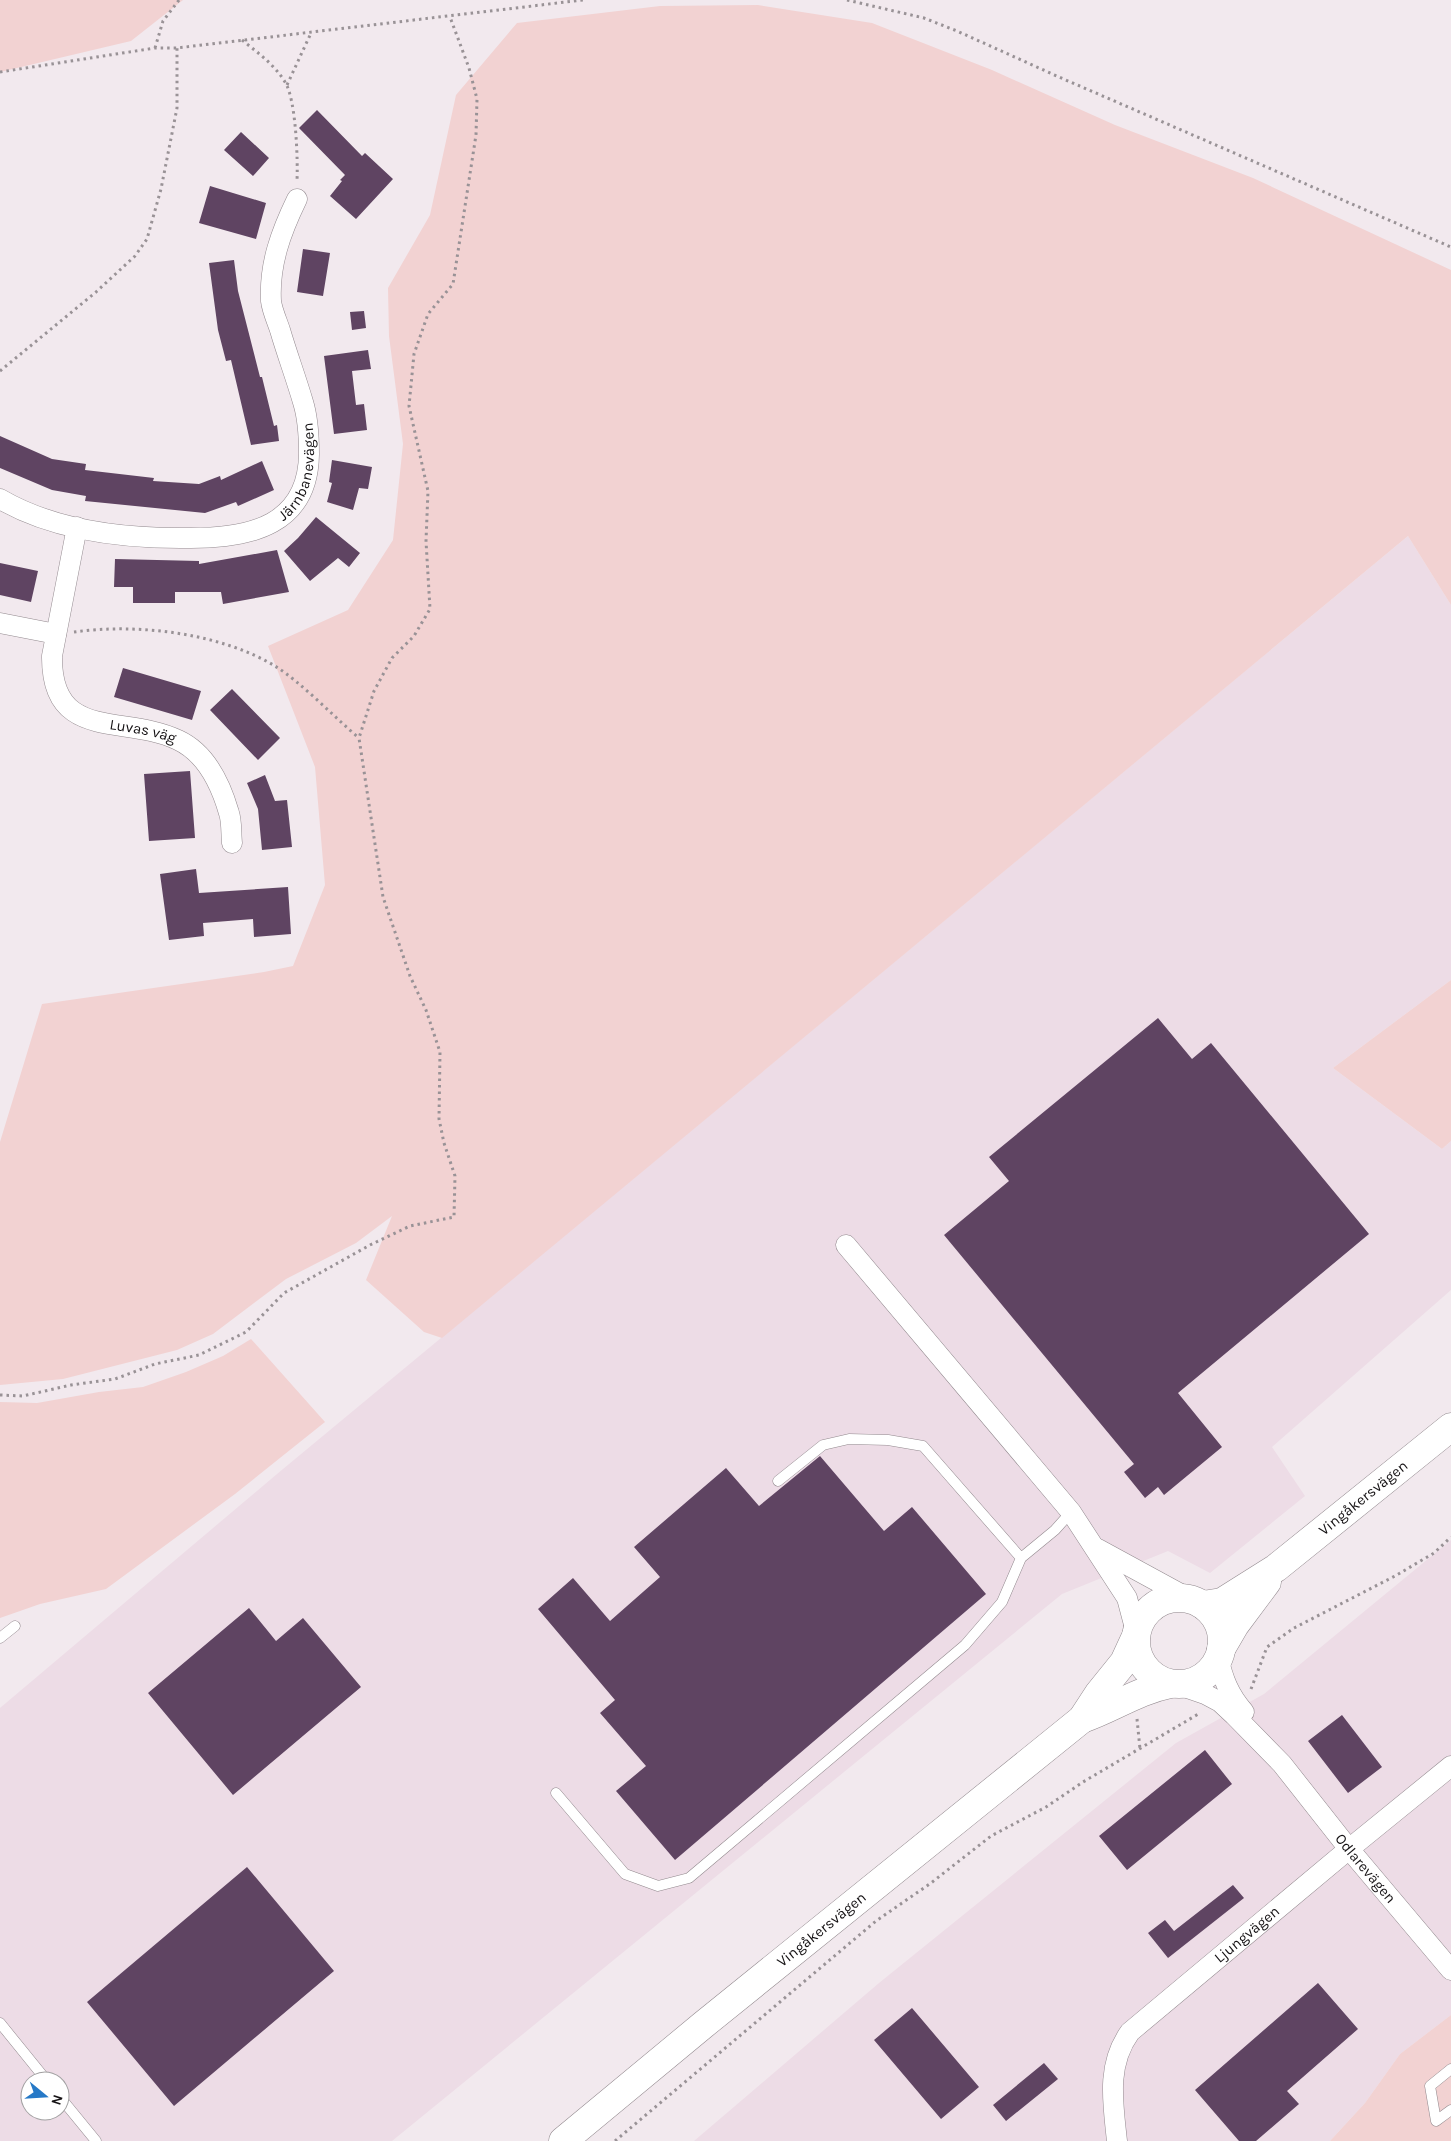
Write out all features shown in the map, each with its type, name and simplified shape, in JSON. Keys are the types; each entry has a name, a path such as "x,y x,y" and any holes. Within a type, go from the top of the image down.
{"main road":[{"name":"Vingåkersvägen","path":"1196,1601 1222,1602 1276,1568 1451,1427"},
{"name":"Vingåkersvägen","path":"1220,1653 1235,1624 1276,1568"},
{"path":"1171,1598 1196,1601 1215,1617 1222,1633 1220,1653 1215,1666 1202,1677 1187,1684 1173,1684 1154,1677 1142,1665 1136,1649 1136,1634 1143,1616 1155,1604 1171,1598"},
{"name":"Vingåkersvägen","path":"563,2141 703,2024 1082,1719 1099,1693 1124,1662 1136,1634"},
{"name":"Vingåkersvägen","path":"1082,1719 1102,1712 1145,1689 1173,1684"}],"street":[{"name":"Järnbanevägen","path":"0,499 35,514 77,527 164,538 230,536 258,530 284,516 301,496 309,469 309,441 304,404 271,303 272,272 276,251 284,226 297,199"},
{"name":"Luvas väg","path":"77,527 52,656 52,674 56,691 68,707 80,716 178,740 195,751 214,776 230,814 232,843"},
{"path":"0,623 56,634"},
{"path":"846,1245 1071,1512 1128,1598 1136,1634"},
{"path":"1096,1548 1196,1601"},
{"name":"Odlarevägen","path":"1220,1653 1223,1679 1241,1709 1262,1732 1282,1764 1349,1849 1451,1970"},
{"name":"Odlarevägen","path":"1173,1684 1205,1694 1220,1702 1282,1764"},
{"name":"Ljungvägen","path":"1117,2141 1113,2076 1121,2045 1130,2032 1451,1766"}],"lane":[{"path":"778,1481 823,1445 849,1439 888,1440 923,1446 1021,1558"},
{"path":"556,1793 626,1874 658,1886 690,1878 965,1645 1002,1602 1021,1558 1056,1530 1071,1512"},
{"path":"0,1638 15,1626"},
{"path":"0,2023 39,2071"},
{"path":"1451,2069 1430,2086 1436,2121 1451,2110"},
{"path":"70,2108 96,2141"}],"path":[{"path":"155,48 162,21 179,0"},
{"path":"0,72 155,48 177,48 583,0"},
{"path":"847,0 891,9 957,31 1059,78 1451,247"},
{"path":"0,1395 23,1396 72,1385 114,1379 155,1364 199,1355 246,1332 284,1293 370,1245 410,1226 454,1217 455,1176 444,1143 439,1119 440,1052 426,1010 410,976 383,897 358,738 378,683 392,658 414,636 430,609 426,541 428,492 409,406 413,362 428,314 453,284 476,135 477,99 469,68 450,17"},
{"path":"287,85 311,32"},
{"path":"241,40 273,65 287,85 298,145 297,199"},
{"path":"0,371 96,292 135,256 147,239 161,189 177,108 177,48"},
{"path":"56,634 101,628 148,631 225,643 276,667 358,738"},
{"path":"1241,1709 1248,1703 1252,1680 1266,1647 1294,1628 1395,1576 1434,1553 1451,1537"},
{"path":"1133,1710 1137,1719 1140,1749"},
{"path":"614,2141 876,1921 931,1883 991,1836 1046,1806 1206,1710"}],"shaded area":[{"path":"0,0 183,0 131,41 0,72"},
{"path":"758,5 872,23 992,70 1115,125 1253,178 1451,270 1451,605 1408,536 442,1338 424,1332 366,1280 392,1216 356,1243 286,1279 213,1334 177,1350 63,1379 0,1385 0,1142 42,1004 264,972 293,966 325,885 315,767 268,646 348,610 393,540 403,444 389,336 388,288 430,215 456,95 517,23 660,6"},
{"path":"1408,536 1451,605 1451,980 1333,1068 1442,1149 1451,1141 1451,1290 1272,1447 1305,1496 1210,1573 1168,1551 1062,1594 392,2141 0,2141 0,1708 277,1474"},
{"path":"1451,980 1451,1141 1442,1149 1333,1068"},
{"path":"251,1339 325,1422 235,1494 106,1589 40,1604 0,1618 0,1402 37,1403 99,1392 143,1387 186,1372 223,1356"},
{"path":"1451,1540 1451,2015 1400,2054 1365,2103 1330,2141 694,2141 879,1983 1176,1743 1264,1694"},
{"path":"1451,2015 1451,2141 1330,2141 1365,2103 1400,2054"}],"building":[{"path":"317,110 362,156 365,153 393,179 356,219 330,196 345,175 299,128"},
{"path":"241,132 269,158 253,176 224,150"},
{"path":"210,186 266,203 256,239 199,223"},
{"path":"303,249 330,253 323,296 297,292"},
{"path":"234,260 238,291 274,426 277,425 279,441 251,445 231,360 226,361 218,330 209,263"},
{"path":"364,311 366,328 352,330 350,312"},
{"path":"368,350 371,369 352,371 356,405 364,404 367,430 334,434 324,356"},
{"path":"0,436 52,459 86,464 85,470 154,478 153,481 199,484 220,476 221,480 262,461 274,490 238,506 236,502 205,513 85,501 86,496 52,490 0,468"},
{"path":"332,460 372,467 368,489 359,488 353,510 327,502 332,483 329,482"},
{"path":"316,517 360,553 349,567 338,558 310,581 284,551"},
{"path":"277,550 289,592 223,604 221,592 175,592 175,603 133,603 133,587 114,587 115,559 199,561 199,564"},
{"path":"0,563 38,571 31,602 0,595"},
{"path":"123,668 201,691 192,720 114,697"},
{"path":"232,689 280,738 258,760 210,710"},
{"path":"190,771 195,838 149,841 144,774"},
{"path":"265,775 275,801 287,800 292,847 262,850 258,809 247,783"},
{"path":"196,869 199,893 288,887 291,934 254,937 253,919 203,923 204,936 169,940 160,874"},
{"path":"1158,1018 1192,1059 1211,1043 1369,1234 1178,1393 1222,1447 1164,1495 1158,1487 1145,1498 1124,1472 1134,1464 944,1235 1009,1181 989,1157"},
{"path":"820,1456 884,1531 912,1507 986,1594 675,1860 616,1791 646,1766 600,1713 615,1700 538,1609 573,1578 610,1621 660,1577 634,1547 726,1468 759,1506"},
{"path":"249,1608 276,1641 303,1618 361,1687 233,1795 148,1693"},
{"path":"1342,1715 1382,1767 1348,1793 1308,1741"},
{"path":"1205,1750 1232,1784 1127,1870 1099,1836"},
{"path":"247,1867 334,1971 174,2106 87,2002"},
{"path":"1233,1885 1244,1898 1168,1958 1148,1933 1165,1920 1174,1931"},
{"path":"1318,1983 1358,2029 1287,2091 1299,2104 1256,2141 1239,2141 1195,2090"},
{"path":"912,2008 979,2087 941,2119 874,2040"},
{"path":"1044,2063 1058,2079 1006,2121 993,2105"}]}
